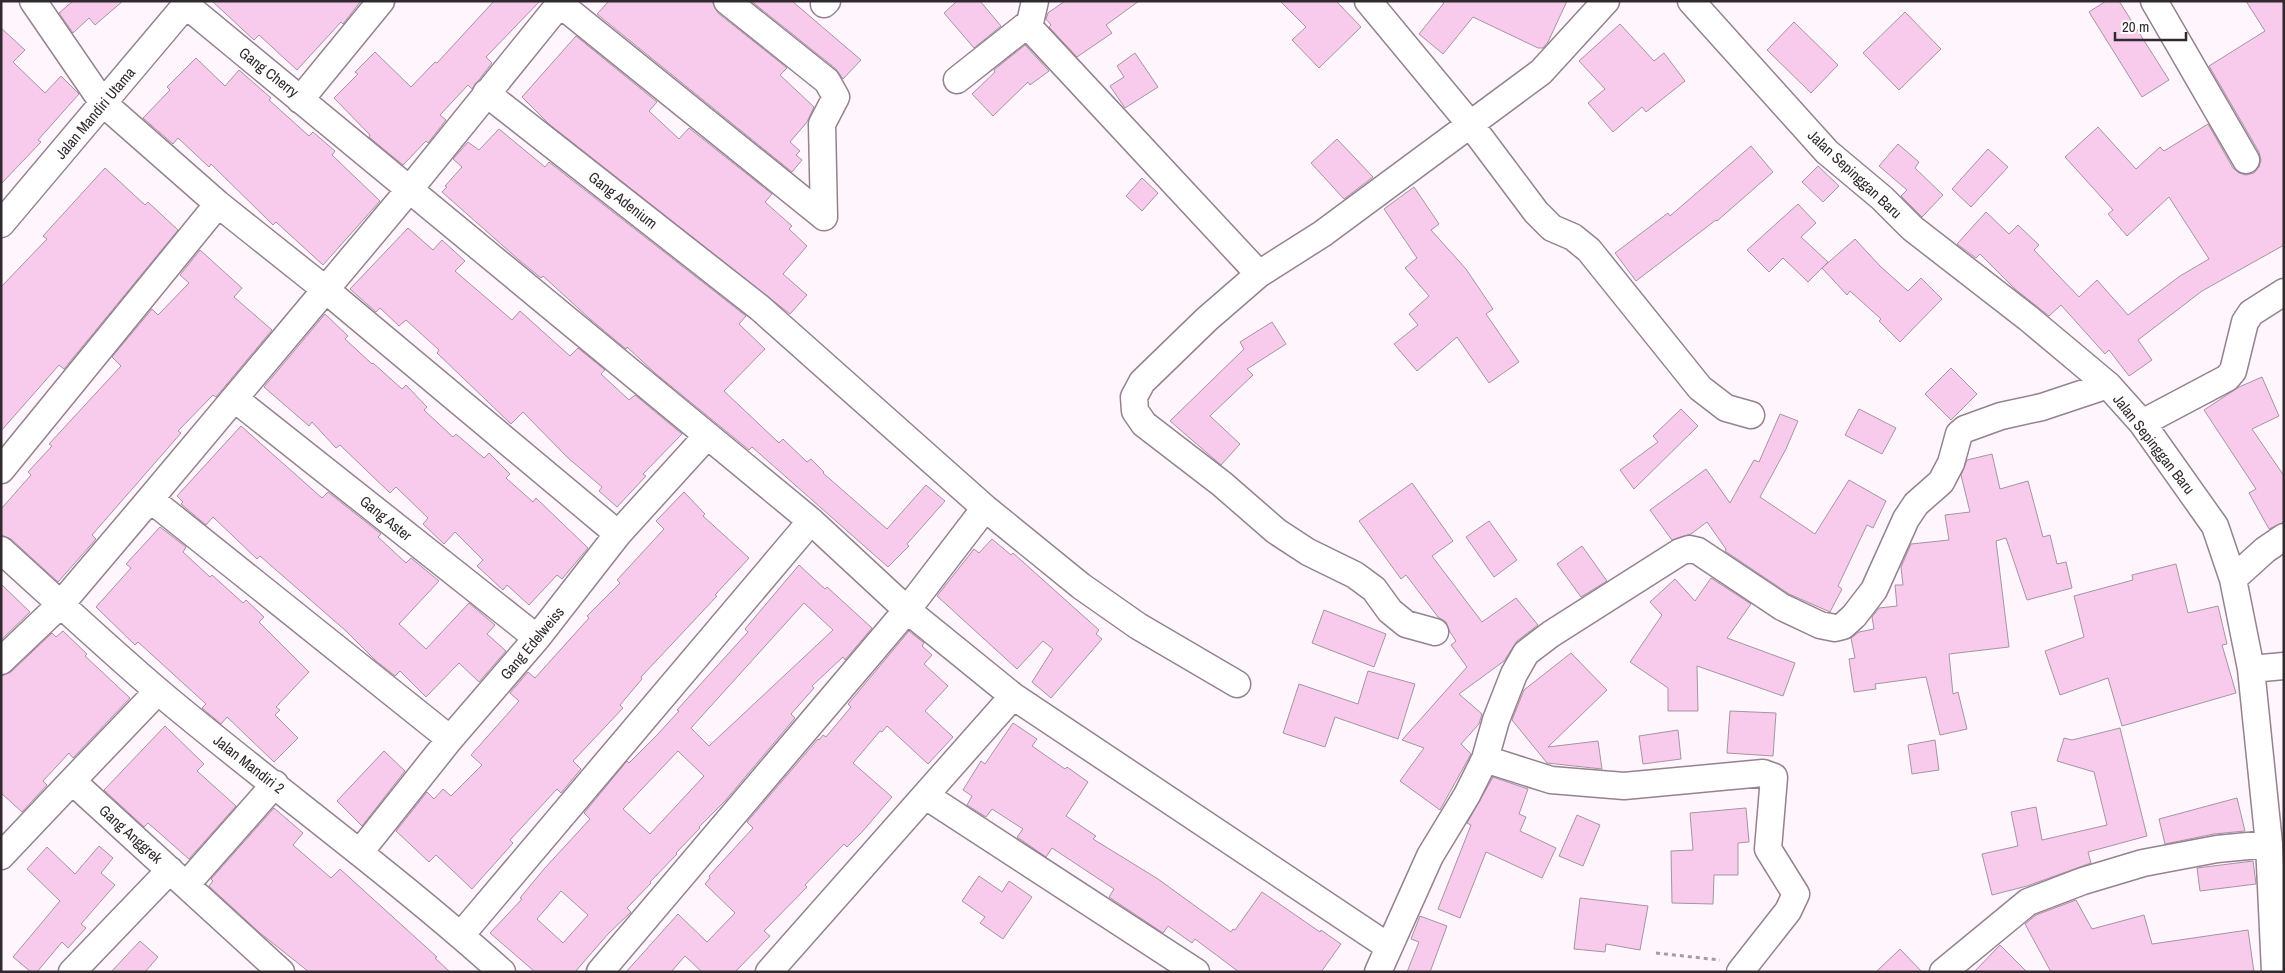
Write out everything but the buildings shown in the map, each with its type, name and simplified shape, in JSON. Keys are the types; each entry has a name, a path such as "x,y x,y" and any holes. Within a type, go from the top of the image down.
{"street":[{"path":"33,1 103,103 218,204 326,290 618,534"},
{"name":"Gang Cherry","path":"188,3 300,100 381,1"},
{"path":"1,661 61,604 326,290 561,2 824,218 822,124 836,97 833,89 827,80 727,1"},
{"path":"1029,27 1035,1"},
{"path":"1368,1 1470,124 1536,212 1552,228 1573,237 1589,250 1700,388 1726,408 1752,415"},
{"path":"1435,632 1406,624 1390,611 1374,590 1355,575 1308,552 1276,531 1222,484 1144,424 1135,411 1134,397 1142,382 1207,319 1259,274 1322,234 1541,72 1606,1"},
{"name":"Jalan Sepinggan Baru","path":"1691,1 1827,152 1882,198 1912,228 2028,318 2108,385 2142,423 2215,526 2233,579 2250,669 2269,844 2275,972"},
{"path":"2154,1 2246,160"},
{"name":"Jalan Mandiri Utama","path":"7,207 103,103 188,3"},
{"path":"957,80 1024,27 1029,27"},
{"path":"1029,27 1259,274"},
{"name":"Gang Adenium","path":"486,93 760,308 985,508 1082,586 1138,626 1237,684"},
{"path":"300,100 811,521 907,610 1013,696 1389,948"},
{"path":"1,470 218,204"},
{"path":"2142,423 2227,378 2233,371 2245,322 2251,313 2284,292"},
{"path":"1378,972 1430,856 1467,794 1485,759 1496,720 1514,674 1526,654 1551,634 1680,552 1689,549 1698,551 1782,607 1820,625 1835,628 1843,626 1854,616 1874,590 1897,544 1906,519 1916,504 1944,477 1959,434 1965,429 2001,416 2042,407 2108,385"},
{"name":"Gang Aster","path":"235,399 537,638"},
{"name":"Gang Edelweiss","path":"360,852 450,739 537,638 618,534 707,436"},
{"path":"150,499 450,739"},
{"path":"600,972 907,610 985,508"},
{"path":"461,935 811,521"},
{"path":"2233,579 2265,550 2284,537"},
{"name":"Jalan Mandiri 2","path":"1,550 158,691 360,852 461,935 502,972"},
{"path":"2250,669 2284,666"},
{"path":"1,856 158,691"},
{"path":"769,972 1013,696"},
{"path":"1485,759 1551,780 1624,786 1763,773 1774,778 1768,849 1796,894 1788,911 1743,967"},
{"name":"Gang Anggrek","path":"72,781 178,877 269,968"},
{"path":"72,972 178,877 275,784"},
{"path":"926,796 1196,972"},
{"path":"1949,966 2028,902 2083,881 2143,863 2217,849 2269,844"}],"path":[{"path":"1656,953 1743,967"}]}
